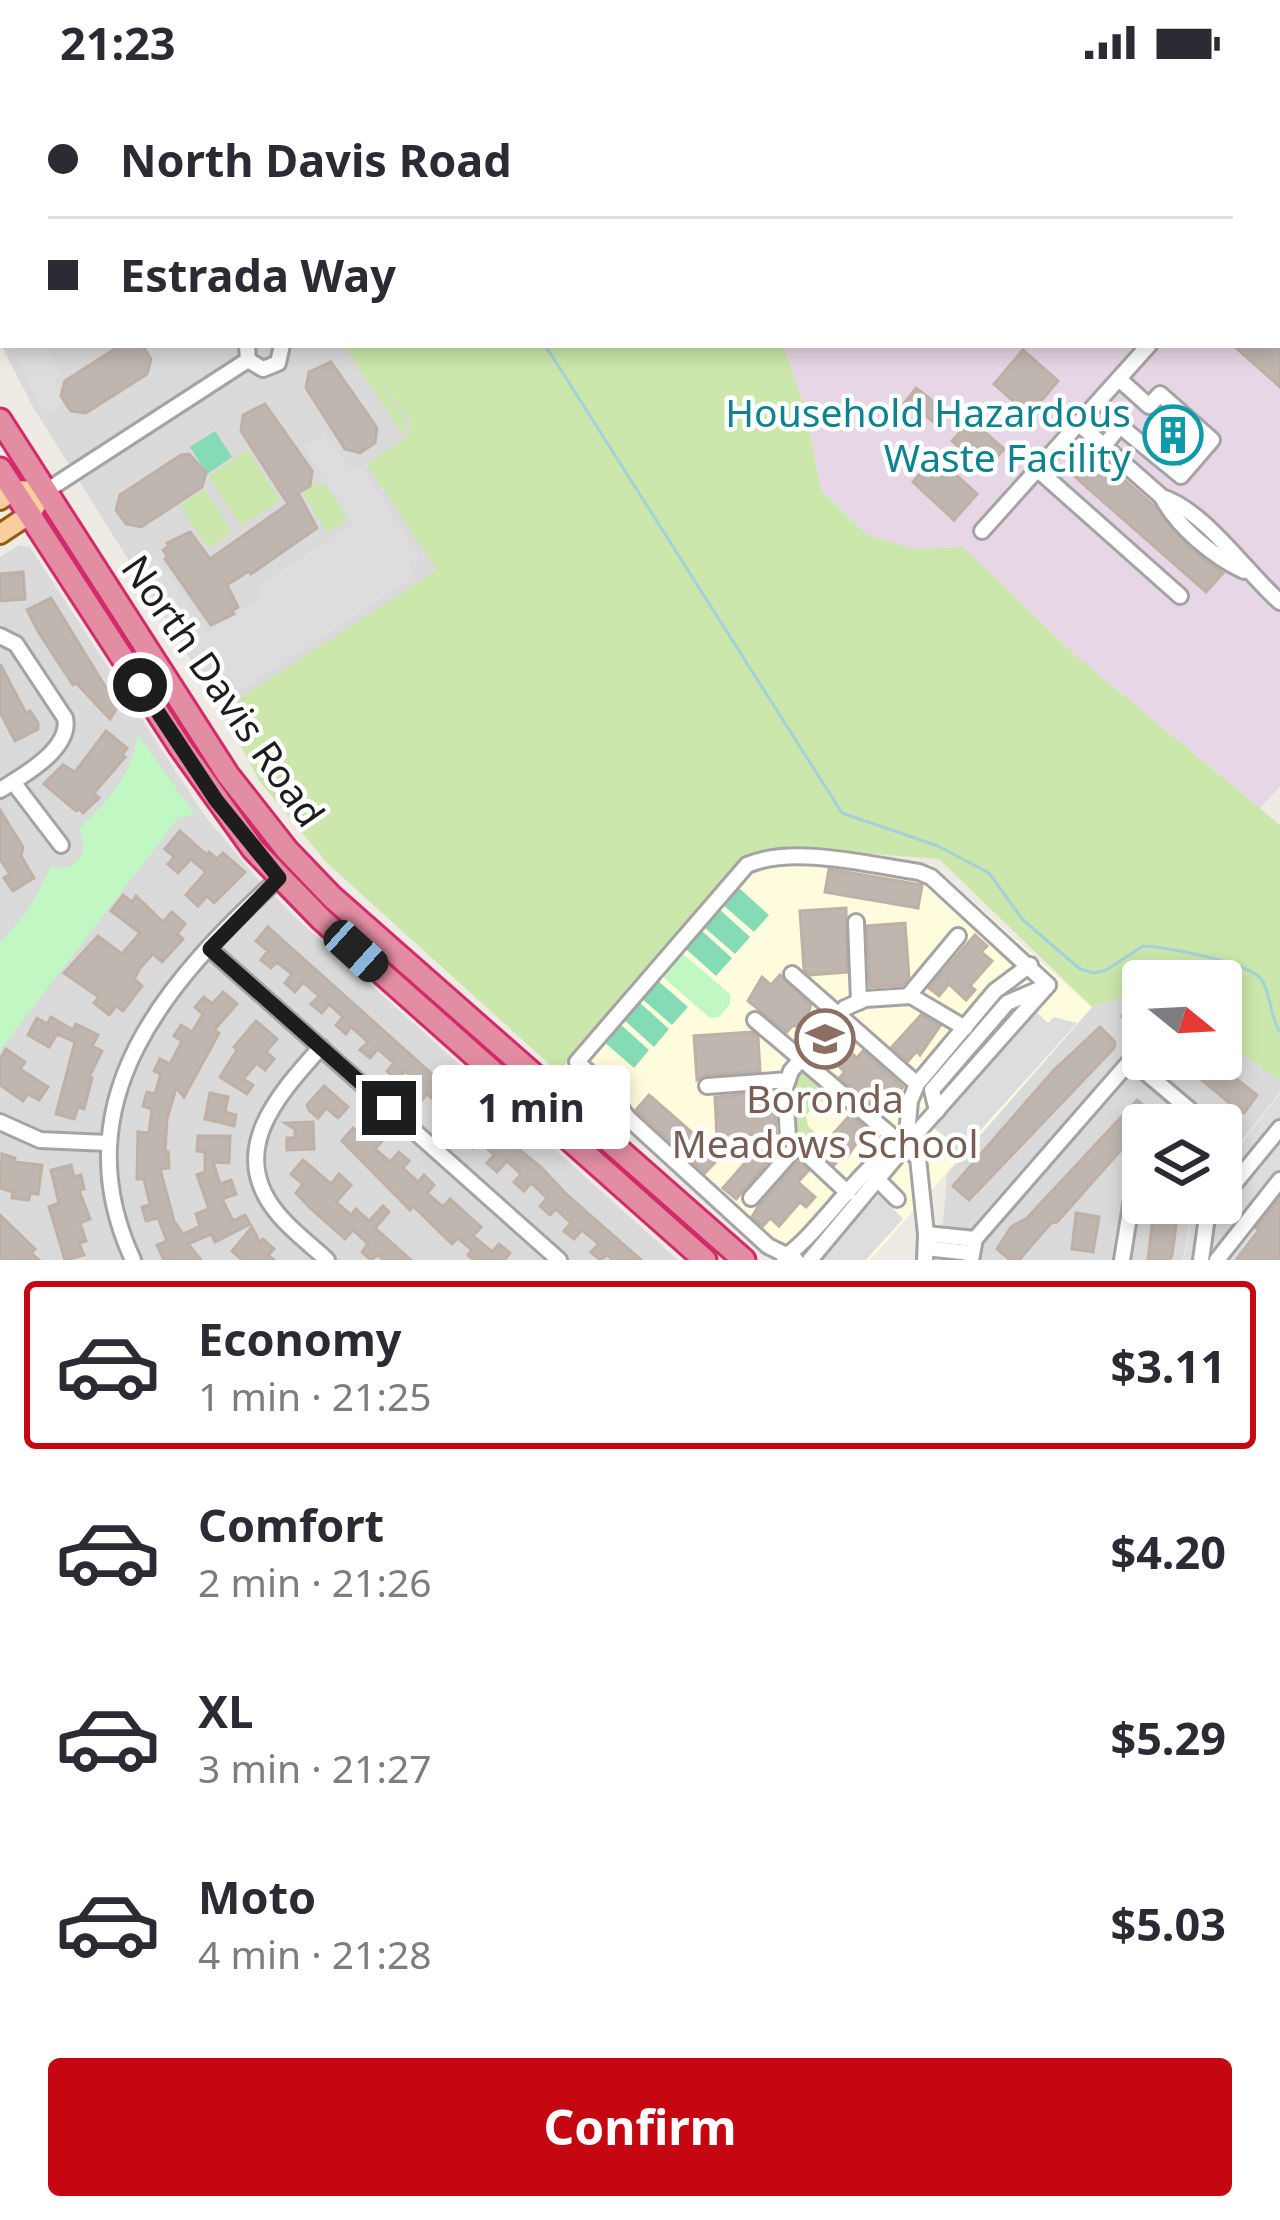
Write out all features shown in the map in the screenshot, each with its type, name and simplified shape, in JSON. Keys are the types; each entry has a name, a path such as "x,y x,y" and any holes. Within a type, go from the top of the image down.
{"highway":[{"name":"North Davis Road","path":"0,420 228,775 299,863 744,1260"},
{"name":"North Davis Road","path":"0,469 7,495 30,514 192,764 279,878 705,1260"}],"main road":[{"path":"7,495 46,491"},
{"path":"0,534 30,514 46,491"}],"street":[{"path":"46,491 247,352 257,368 273,368 282,358 282,348"},
{"path":"982,531 1146,348"},
{"path":"1104,446 1120,426 1181,476 1213,440 1160,394 1149,406 1119,379"},
{"path":"1079,424 1162,497 1178,502 1280,602"},
{"path":"1037,470 1180,596"},
{"path":"2,636 16,644 68,725 64,738 50,752 6,786 62,845"},
{"path":"809,1260 1048,985 931,877 919,872 826,859 762,859 747,865 579,1056 579,1065 606,1088 628,1118 786,1259 892,1146 906,1145"},
{"path":"130,1259 116,1213 108,1143 114,1101 133,1048 156,1012 210,949 279,878"},
{"path":"856,922 859,1002"},
{"path":"908,996 958,935"},
{"path":"210,949 560,1260"},
{"path":"906,1145 910,1101 917,1084 995,991 1030,965"},
{"path":"792,974 917,1084"},
{"path":"848,1193 788,1137 788,1080 800,1058 838,1015 859,1002 908,996 965,1028"},
{"path":"755,1020 918,1158 925,1248 972,1251 1131,1060 1183,1104"},
{"path":"321,1047 269,1109 257,1156 260,1181 274,1210 327,1260"},
{"path":"707,1086 788,1080"},
{"path":"0,1122 40,1140 108,1143"},
{"path":"1242,1175 1280,1128"},
{"path":"751,1198 797,1146"},
{"path":"1216,1260 1280,1180"},
{"path":"879,1181 897,1199"},
{"path":"1122,1260 1128,1224"},
{"path":"1201,1260 1206,1224"}],"shaded area":[{"path":"3,348 361,348 411,423 407,438 367,464 437,570 222,710 33,407"},
{"path":"11,348 47,348 62,376 53,382 65,404 45,414"},
{"path":"784,348 1280,348 1280,786 1260,808 1075,655 963,547 913,549 866,534 821,490 805,407"},
{"path":"326,432 351,470 360,465 420,558 409,565 416,576 221,703 133,567 154,553 206,633 263,596 258,586 353,524 304,447"},
{"path":"19,545 30,547 203,813 254,875 297,919 678,1260 0,1260 0,557"},
{"name":"Boronda Meadows School","path":"818,850 932,865 1092,1007 870,1260 778,1260 558,1072 748,858"},
{"path":"1122,998 1122,1080 1242,1080 1242,1054 1280,1080 1280,1092 1242,1140 1242,1104 1122,1104 1122,1224 1189,1224 1183,1260 940,1260 947,1174 1092,1007"},
{"path":"1034,1010 1048,1023 1054,1017 1077,1023 960,1153 950,1150 947,1138 931,1126"},
{"path":"1280,1094 1280,1186 1251,1224 1259,1230 1236,1260 1184,1260 1190,1224 1242,1224 1242,1143"},
{"path":"879,1194 903,1219 866,1260 821,1260"}],"green space":[{"path":"346,348 784,348 805,407 821,490 866,534 913,549 963,547 1075,655 1280,825 1280,1080 1242,1054 1242,960 1122,960 1122,998 1092,1007 939,859 818,850 748,858 558,1072 327,863 260,782 222,710 437,570 367,464 406,438 411,423 378,375 407,423 404,436"},
{"path":"215,431 232,457 207,474 190,447"},
{"path":"248,450 280,501 241,526 209,476"},
{"path":"315,482 319,488 325,484 348,519 328,533 301,491"},
{"path":"205,489 232,532 208,548 180,505"},
{"path":"126,636 256,826 731,1260 715,1260 334,924 234,813 119,640"},
{"path":"137,733 195,815 179,817 0,1050 0,943 29,909 51,867 68,866 79,858 83,845 79,829 125,774"},
{"path":"739,888 769,915 754,932 723,905"},
{"path":"719,909 750,937 735,954 704,927"},
{"path":"701,930 732,958 716,976 685,948"},
{"path":"674,955 684,955 730,994 730,1004 719,1017 710,1018 664,978 664,968"},
{"path":"657,980 688,1007 672,1025 641,998"},
{"path":"638,1001 669,1029 654,1047 623,1019"},
{"path":"619,1023 649,1050 634,1068 603,1041"},
{"path":"804,1069 843,1102 839,1107 831,1100 818,1102 806,1115 815,1133 804,1140 798,1136 792,1101 795,1076"}],"building":[{"path":"116,348 144,348 151,359 147,374 86,413 71,411 61,396 65,381"},
{"path":"1236,348 1280,348 1280,387"},
{"path":"1023,350 1058,381 1029,415 994,384"},
{"path":"331,362 377,428 375,443 360,453 345,449 306,388 309,372"},
{"path":"916,388 944,410 935,423 903,405"},
{"path":"265,404 312,471 310,486 298,493 317,528 227,585 238,607 234,614 211,625 163,550 167,543 190,532 210,559 288,504 241,431 243,415"},
{"name":"Household Hazardous Waste Facility","path":"1165,413 1196,441 1182,458 1150,430"},
{"path":"971,420 1004,449 985,470 952,441"},
{"path":"1091,451 1155,507 1190,549 1223,573 1206,592 1072,474"},
{"path":"189,454 206,473 202,487 141,527 126,524 116,510 120,495"},
{"path":"936,456 977,494 954,520 913,482"},
{"path":"23,572 25,599 0,601 0,574"},
{"path":"51,598 120,703 110,719 73,685 27,610"},
{"path":"0,664 26,713 30,711 38,723 38,729 15,741 0,712"},
{"path":"106,731 127,748 125,757 94,793 99,798 83,813 76,811 44,784 63,765 75,772"},
{"path":"0,810 23,847 21,856 34,878 13,891 4,878 10,874 0,859"},
{"path":"180,831 207,855 217,859 223,853 245,872 214,903 207,896 198,906 186,895 206,872 191,859 178,873 168,864 174,857 165,849"},
{"path":"829,869 922,885 918,908 825,892"},
{"path":"123,895 132,902 136,896 163,922 172,912 185,924 177,934 183,939 162,962 153,954 140,968 134,979 142,986 123,1011 116,1006 109,1015 94,1003 99,997 64,973 98,936 122,954 140,933 111,911"},
{"path":"846,908 847,972 810,975 804,970 800,911"},
{"path":"905,923 909,977 902,985 870,987 867,926"},
{"path":"268,927 641,1260 613,1260 607,1255 600,1260 591,1252 599,1244 582,1230 574,1239 564,1231 571,1223 556,1209 550,1215 540,1206 547,1198 531,1183 524,1191 514,1182 521,1174 507,1161 497,1172 487,1163 494,1155 479,1141 473,1148 463,1139 470,1131 454,1117 446,1126 436,1117 444,1109 427,1094 422,1100 412,1092 419,1084 405,1071 397,1080 387,1071 394,1063 378,1049 370,1058 360,1050 368,1042 351,1027 346,1034 336,1025 343,1017 329,1004 322,1013 311,1004 319,996 303,982 295,992 285,983 292,974 277,962 271,968 261,960 268,951 256,941"},
{"path":"975,935 987,946 981,952 992,961 970,986 975,990 966,1000 949,984 939,996 929,988"},
{"path":"780,975 811,1005 804,1026 792,1026 787,1032 748,1001 762,977 771,985"},
{"path":"223,992 237,1004 214,1030 219,1033 184,1097 176,1088 167,1119 169,1168 160,1169 174,1221 183,1234 200,1226 196,1214 209,1209 197,1175 205,1172 205,1152 197,1151 198,1136 230,1136 229,1163 213,1162 220,1184 231,1180 236,1194 222,1199 233,1221 245,1215 250,1224 215,1242 211,1234 188,1244 201,1260 164,1260 157,1245 167,1241 158,1218 146,1221 142,1207 150,1205 144,1179 137,1179 138,1132 149,1133 152,1109 143,1106 147,1092 155,1094 161,1074 154,1071 160,1059 170,1064 182,1041 174,1036 181,1025 192,1032 203,1014 195,1007 204,997 212,1004"},
{"path":"921,1015 940,1026 920,1055 917,1051 908,1061 892,1047"},
{"path":"51,1017 73,1030 76,1024 98,1035 92,1046 102,1051 89,1077 84,1109 78,1107 74,1119 56,1114 75,1042 57,1034 49,1047 28,1035 37,1018 47,1024"},
{"path":"256,1021 277,1039 266,1052 274,1059 265,1070 257,1063 243,1079 253,1085 247,1094 220,1077 237,1050 234,1047"},
{"path":"1100,1027 1115,1042 1114,1048 969,1200 953,1186 1054,1070"},
{"path":"752,1032 758,1037 760,1071 706,1075 697,1080 694,1036"},
{"path":"6,1049 25,1062 20,1069 48,1087 39,1100 28,1094 23,1101 0,1085 0,1059"},
{"path":"847,1049 857,1058 863,1051 903,1087 881,1112 840,1077 845,1072 835,1063"},
{"path":"1202,1080 1238,1080 1257,1095 1244,1113 1242,1104 1230,1104"},
{"path":"324,1086 348,1107 338,1118 326,1108 318,1118 309,1110 307,1105"},
{"path":"774,1092 776,1133 717,1137 715,1097"},
{"path":"210,1093 228,1097 225,1112 236,1115 234,1126 205,1119"},
{"path":"649,1095 720,1157 705,1173 636,1110"},
{"path":"850,1115 866,1129 847,1157 844,1154 834,1165 819,1150"},
{"path":"1122,1116 1122,1149 1019,1260 1010,1260 997,1249 1011,1227 1027,1218"},
{"path":"313,1122 314,1149 287,1150 287,1138 295,1138 295,1129 285,1123"},
{"path":"353,1128 366,1138 373,1130 384,1139 375,1149 390,1162 399,1152 409,1161 403,1168 418,1182 424,1175 434,1185 427,1193 443,1207 450,1199 481,1227 473,1236 492,1252 499,1244 510,1253 504,1260 474,1260 468,1255 472,1250 458,1238 452,1244 413,1206 410,1210 342,1141"},
{"path":"758,1148 770,1159 736,1199 723,1188"},
{"path":"2,1154 15,1158 14,1162 42,1165 38,1194 30,1193 29,1200 12,1198 13,1192 0,1188"},
{"path":"303,1160 331,1184 339,1174 351,1185 336,1202 351,1215 356,1209 369,1221 383,1206 389,1212 375,1228 411,1260 384,1260 378,1255 371,1260 362,1252 368,1244 353,1230 345,1239 310,1208 296,1193 303,1184 291,1174"},
{"path":"798,1162 808,1171 798,1182 815,1197 806,1207 800,1202 779,1226 770,1218 763,1226 752,1217"},
{"path":"71,1165 74,1177 81,1175 84,1189 79,1190 90,1219 80,1223 86,1241 79,1243 84,1255 65,1260 49,1207 59,1203 51,1170"},
{"path":"1280,1198 1280,1260 1236,1260 1259,1230 1256,1228"},
{"path":"1076,1213 1099,1217 1093,1252 1072,1249"},
{"path":"0,1215 35,1249 31,1253 39,1260 0,1260"},
{"path":"1152,1224 1176,1224 1170,1260 1148,1260"},
{"path":"252,1227 260,1243 263,1239 274,1249 268,1255 274,1260 242,1260 232,1251"}],"waterway":[{"path":"547,348 842,813 938,846 989,873 1023,920 1080,969 1106,970 1143,946 1205,956 1254,973 1265,985 1280,1032"}],"place":[{"name":"Household Hazardous Waste Facility","path":"1173,435"},
{"name":"Boronda Meadows School","path":"825,1039"}],"route":[{"path":"140,685 216,800 279,878 210,949 389,1108"}]}
